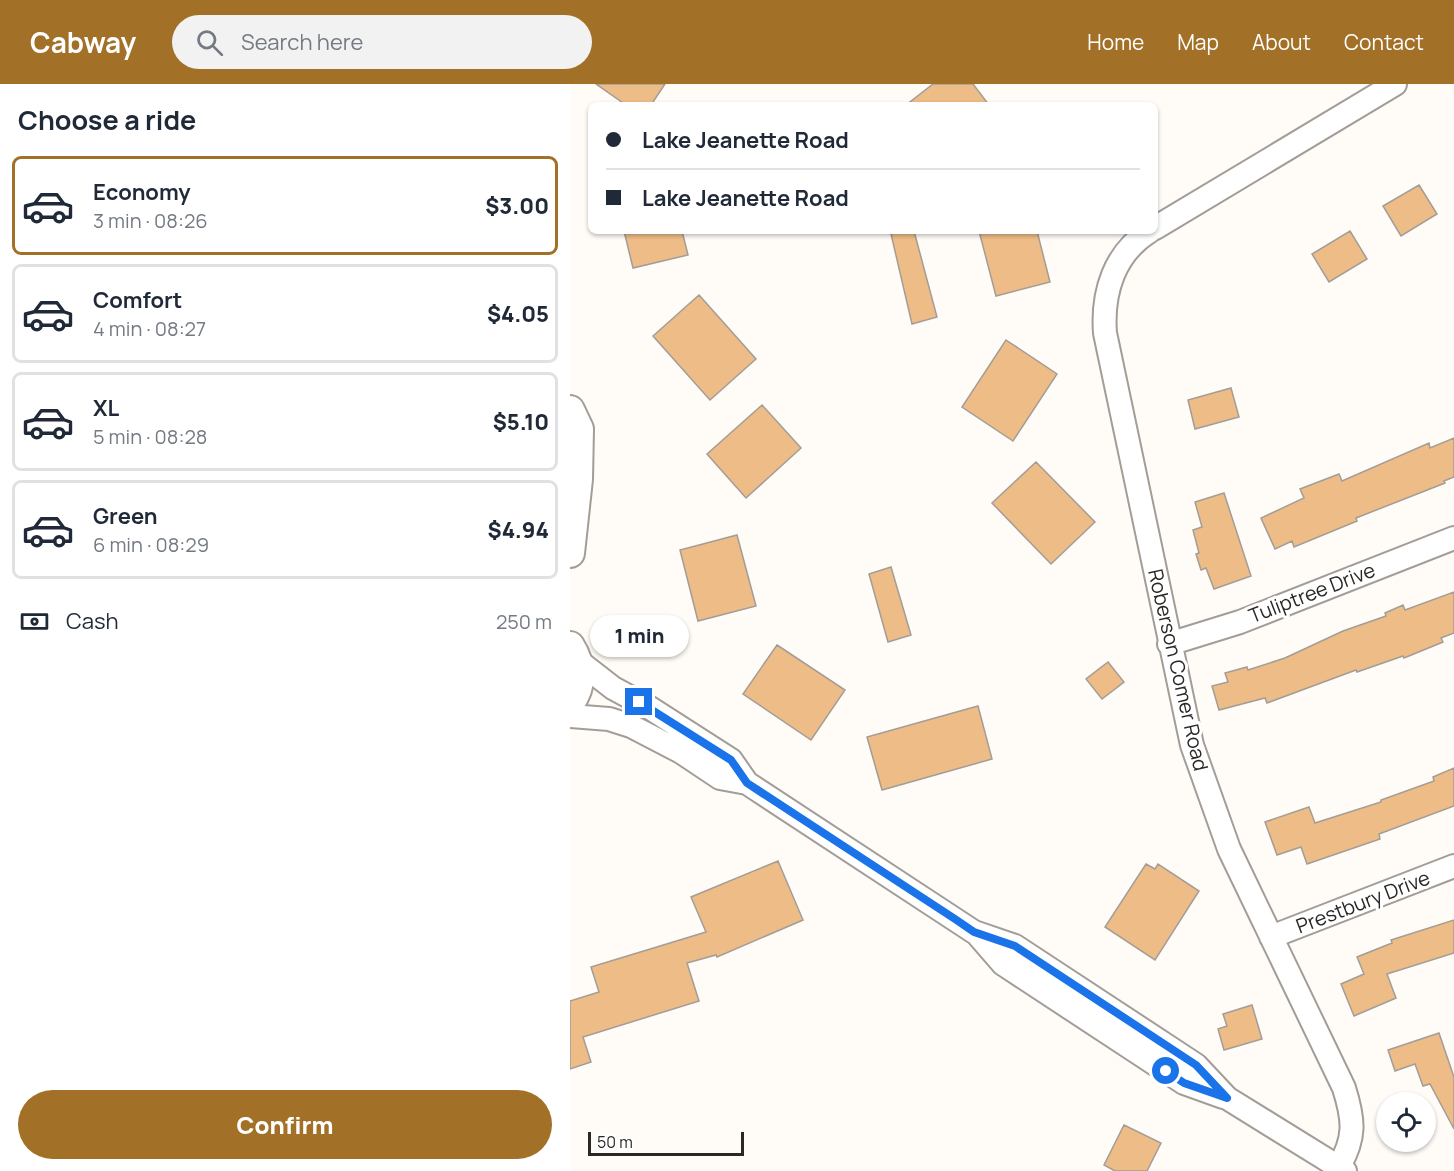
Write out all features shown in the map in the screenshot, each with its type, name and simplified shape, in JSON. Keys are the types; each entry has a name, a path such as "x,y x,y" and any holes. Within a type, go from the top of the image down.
{"main road":[{"path":"570,410 579,429 578,479 570,553"},
{"path":"570,703 578,688 580,674 574,653"}],"street":[{"path":"1158,226 1395,84"},
{"name":"Roberson Comer Road","path":"1146,234 1126,251 1113,273 1107,289 1103,315 1169,644 1192,745 1215,813 1344,1088 1352,1127 1349,1149 1342,1169"},
{"name":"Tuliptree Drive","path":"1169,644 1240,622 1454,538"},
{"path":"574,653 613,688 668,719 731,760 747,783 974,932 1015,946 1186,1059 1227,1098 1342,1169"},
{"path":"570,716 609,719 631,726 681,752 720,778 747,783"},
{"name":"Prestbury Drive","path":"1272,937 1454,866"}],"building":[{"path":"596,84 665,84 653,102 622,102"},
{"path":"933,84 973,84 987,102 910,102"},
{"path":"1419,185 1437,214 1401,236 1383,206"},
{"path":"1350,231 1367,259 1329,282 1312,254"},
{"path":"625,234 683,234 688,255 633,268"},
{"path":"891,234 915,234 937,317 912,324"},
{"path":"980,234 1038,234 1050,282 996,296"},
{"path":"699,295 756,359 710,400 653,336"},
{"path":"1006,340 1057,374 1013,441 962,407"},
{"path":"1231,388 1239,417 1195,429 1188,400"},
{"path":"762,405 801,448 746,498 707,454"},
{"path":"1454,438 1454,477 1444,481 1445,483 1356,518 1357,521 1294,547 1292,541 1275,549 1261,518 1304,498 1300,489 1339,474 1342,481 1429,443 1430,448"},
{"path":"1036,462 1095,522 1051,564 992,503"},
{"path":"1224,493 1251,576 1214,589 1206,568 1201,570 1196,554 1199,553 1193,530 1202,527 1195,502"},
{"path":"737,535 756,606 698,621 680,550"},
{"path":"891,567 911,635 888,642 869,574"},
{"path":"1454,592 1454,633 1441,638 1443,642 1404,658 1403,656 1357,672 1356,670 1267,703 1265,698 1219,710 1212,686 1228,682 1225,673 1247,667 1248,670 1285,658 1343,631 1386,616 1385,613 1403,605 1405,610"},
{"path":"777,645 845,690 811,740 743,694"},
{"path":"1108,662 1124,682 1102,699 1086,679"},
{"path":"978,706 992,759 882,790 867,737"},
{"path":"1454,768 1454,806 1379,834 1380,839 1307,864 1301,847 1277,855 1265,822 1309,807 1315,823 1381,802 1381,800 1434,781 1433,777"},
{"path":"778,861 803,920 717,957 716,955 687,963 699,1001 583,1037 591,1062 570,1069 570,1001 599,992 591,967 706,932 691,897"},
{"path":"1146,864 1155,869 1158,864 1199,891 1155,960 1105,927"},
{"path":"1454,920 1454,953 1387,974 1396,998 1354,1016 1341,984 1364,974 1357,957 1392,943 1391,940"},
{"path":"1252,1005 1262,1039 1224,1050 1218,1029 1227,1026 1223,1014"},
{"path":"1439,1033 1454,1077 1454,1129 1436,1092 1430,1084 1423,1086 1415,1064 1395,1071 1388,1050"},
{"path":"1124,1125 1161,1143 1147,1171 1115,1171 1104,1165"}],"route":[{"path":"639,702 731,760 747,783 974,932 1015,946 1196,1065 1227,1098 1184,1083 1166,1071"}]}
